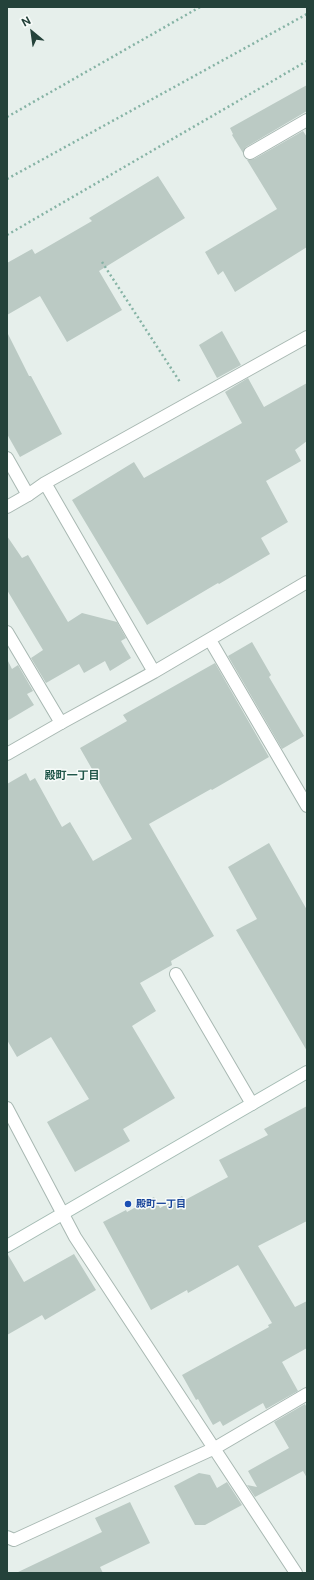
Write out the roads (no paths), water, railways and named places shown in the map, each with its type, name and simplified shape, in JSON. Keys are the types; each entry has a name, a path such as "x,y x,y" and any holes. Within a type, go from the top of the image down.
{"street":[{"path":"250,153 307,120"},
{"path":"7,507 45,483 307,337"},
{"path":"7,458 28,495"},
{"path":"45,483 154,672"},
{"path":"7,754 210,640 307,582"},
{"path":"7,632 61,723"},
{"path":"210,640 307,806"},
{"path":"176,974 252,1104"},
{"path":"7,1246 307,1072"},
{"path":"7,1108 74,1237 215,1448 296,1573"},
{"path":"7,1537 14,1540 215,1448 307,1394"}],"place":[{"name":"殿町一丁目","path":"128,1204"}],"district":[{"name":"殿町一丁目","path":"72,776"}]}
